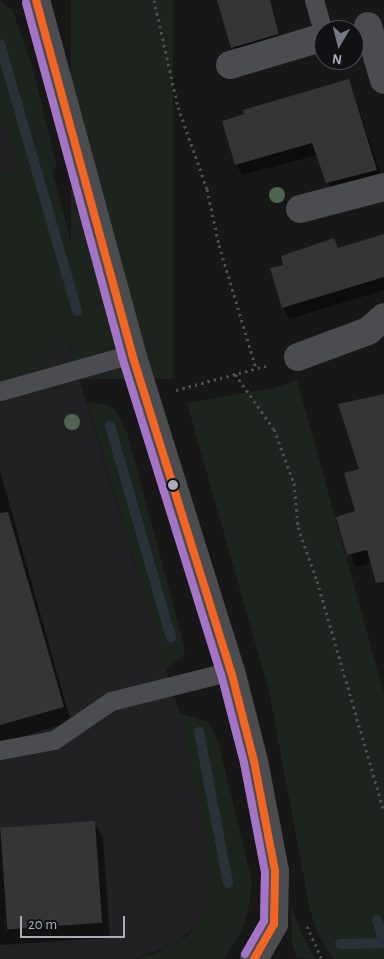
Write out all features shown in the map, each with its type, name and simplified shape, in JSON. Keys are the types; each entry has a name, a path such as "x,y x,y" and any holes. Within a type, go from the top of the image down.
{"street":[{"path":"36,0 132,354 231,671 254,761 275,871 274,924 254,959"},
{"path":"368,26 384,80"},
{"path":"230,65 314,39"},
{"path":"300,209 384,187"},
{"path":"298,357 368,331 384,317"}],"lane":[{"path":"314,0 320,20"},
{"path":"0,390 132,354"},
{"path":"0,750 54,740 111,701 231,671"}],"path":[{"path":"154,0 178,107 207,189 219,245 256,368"},
{"path":"146,398 235,374 274,429 294,483 298,527 317,581 384,812"}],"shaded area":[{"path":"0,0 13,11 33,69 57,167 52,170 90,314 87,334 78,343 39,358 42,368 0,379 0,176 16,170 0,114"},
{"path":"71,0 173,0 173,379 71,379"},
{"path":"0,114 181,719 206,842 211,881 207,907 200,922 174,945 134,959 0,959"},
{"path":"297,380 384,694 384,959 333,959 318,934 310,910 269,691 187,403 274,388"},
{"path":"87,402 108,405 116,411 127,432 185,649 183,656 166,669"},
{"path":"179,713 208,722 218,741 252,882 249,906 242,930 224,959 134,959 157,953 187,936 200,922 207,907 211,881 206,842"},
{"path":"291,907 302,935 315,959 297,958 292,943"}],"building":[{"path":"217,0 270,0 279,34 231,48"},
{"path":"349,79 377,170 326,183 312,143 235,165 222,121 244,114 243,110"},
{"path":"384,234 384,277 282,308 270,268 283,265 281,256 334,238 338,248"},
{"path":"384,394 384,582 376,583 367,550 347,555 336,517 355,511 344,473 359,469 338,404"},
{"path":"8,512 64,707 0,725 0,513"},
{"path":"95,821 102,923 7,929 0,828"}],"waterway":[{"path":"0,44 77,311"},
{"path":"110,426 171,637"},
{"path":"199,732 228,883"},
{"path":"377,920 384,943"},
{"path":"340,944 384,943"}],"transit line":[{"path":"36,0 132,354 231,671 254,761 275,871 274,924 254,959"},
{"path":"26,3 122,357 221,674 244,763 265,872 264,921 245,954"}]}
